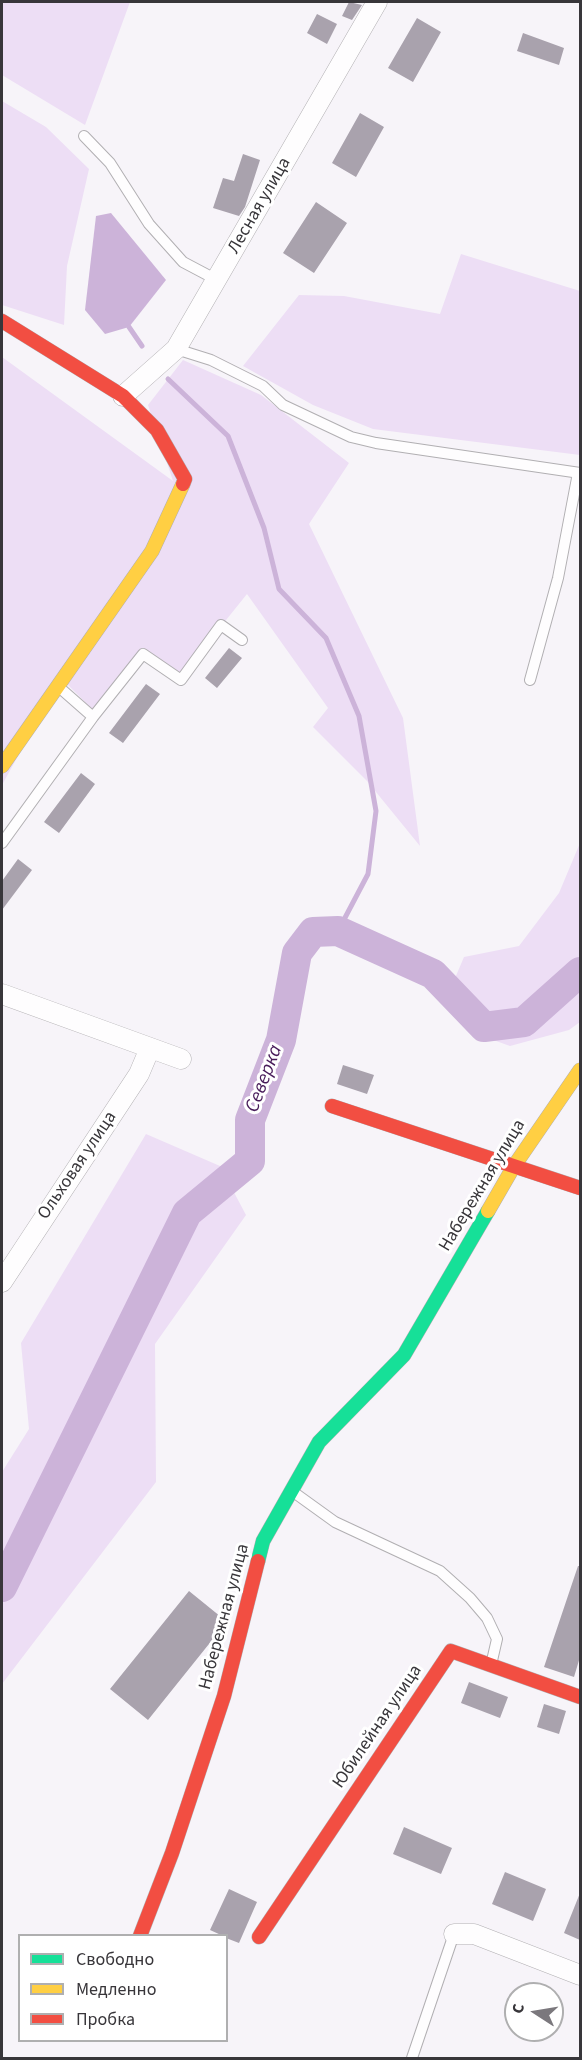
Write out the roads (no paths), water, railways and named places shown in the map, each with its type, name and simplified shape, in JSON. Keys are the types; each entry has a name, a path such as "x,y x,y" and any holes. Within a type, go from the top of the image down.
{"street":[{"name":"Лесная улица","path":"123,396 176,349 377,2"},
{"path":"2,321 123,396 157,429 185,479 152,551 2,766"},
{"path":"2,994 182,1059"},
{"name":"Ольховая улица","path":"2,1282 139,1074 150,1048"},
{"name":"Набережная улица","path":"140,1934 172,1853 224,1696 263,1541 319,1442 404,1355 514,1166 580,1070"},
{"path":"332,1106 580,1188"},
{"name":"Юбилейная улица","path":"259,1937 451,1651 580,1697"},
{"path":"454,1934 474,1934 580,1975"}],"lane":[{"path":"84,136 110,163 149,224 183,262 217,280"},
{"path":"176,349 211,360 253,381 283,405 351,437 376,443 579,473 558,578 530,680"},
{"path":"2,843 93,717 143,654 181,680 221,625 242,640"},
{"path":"57,685 93,717"},
{"path":"292,1491 335,1522 440,1571 470,1598 487,1618 497,1639 491,1665"},
{"path":"412,2058 454,1934"}],"waterway":[{"path":"129,327 142,346"},
{"path":"168,379 228,436 264,528 279,589 326,638 359,716 376,811 368,874 338,931"},
{"name":"Северка","path":"2,1587 187,1213 250,1161 250,1120 281,1040 297,953 313,932 338,931 433,974 484,1027 524,1022 580,972"}]}
